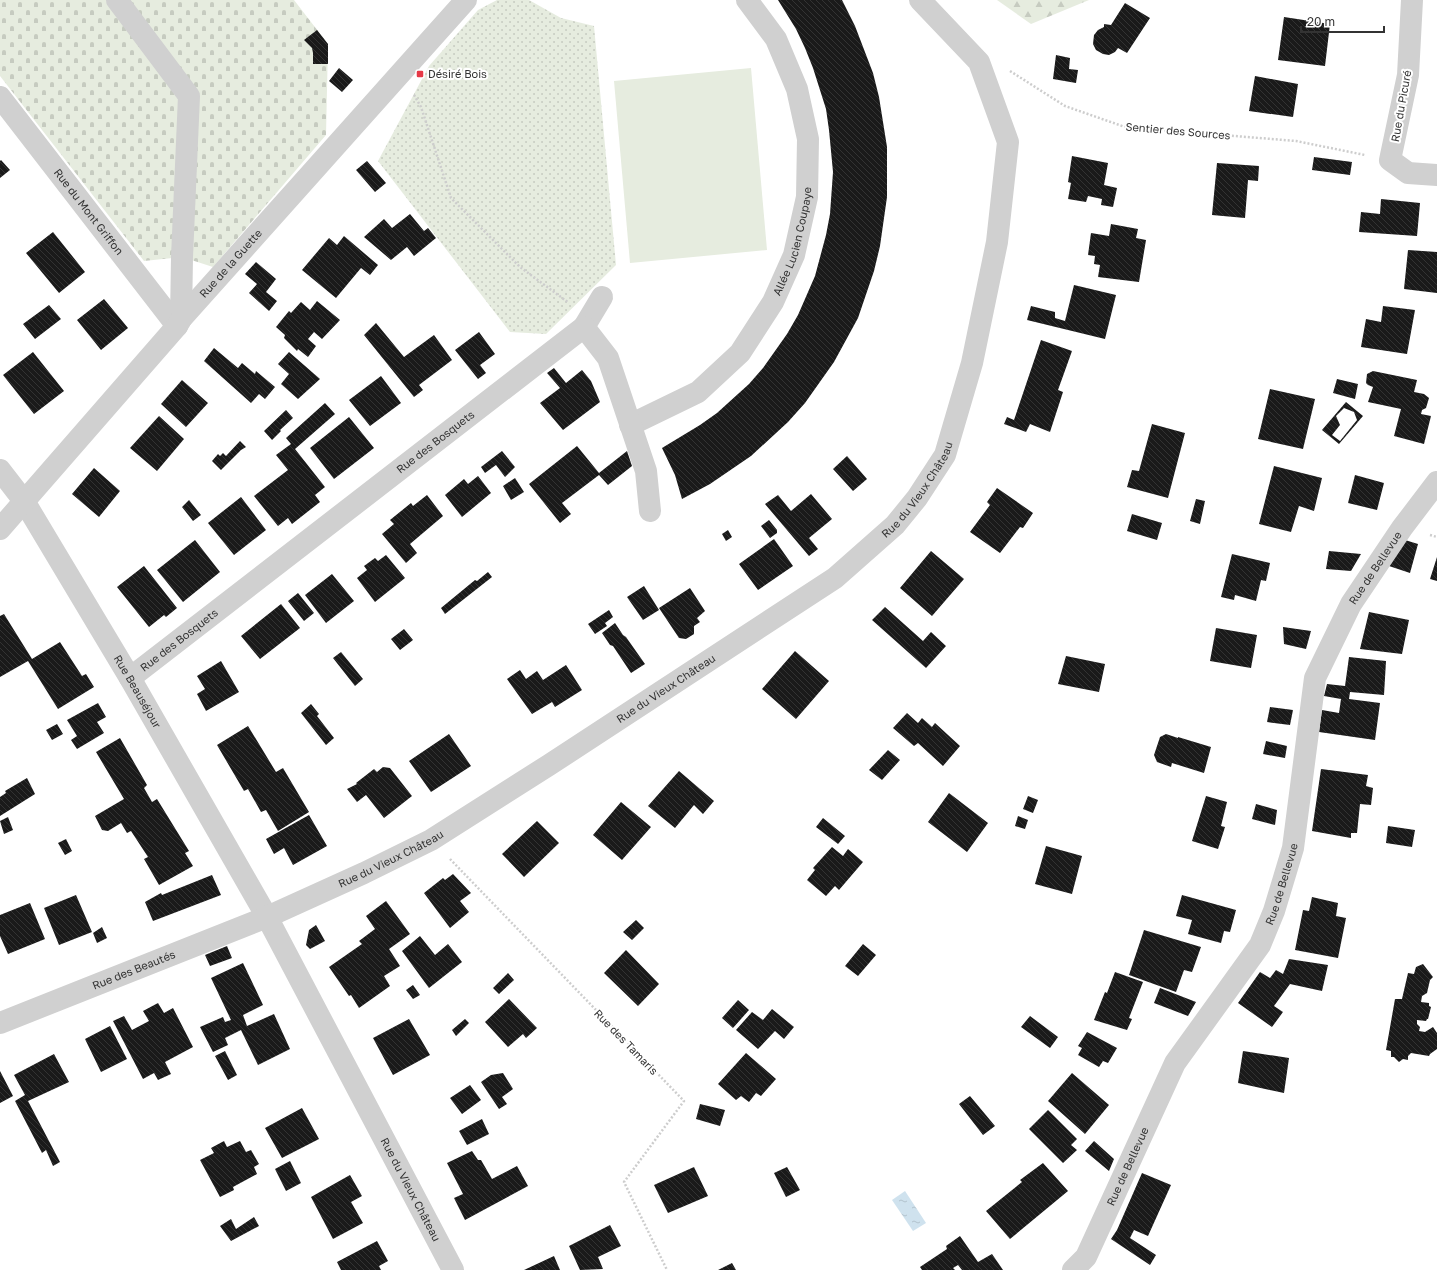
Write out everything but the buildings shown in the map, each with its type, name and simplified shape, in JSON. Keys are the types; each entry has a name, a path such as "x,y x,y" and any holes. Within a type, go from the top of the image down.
{"street":[{"path":"117,0 189,96 179,322"},
{"name":"Rue de la Guette","path":"0,529 179,322 466,0"},
{"name":"Allée Lucien Coupaye","path":"630,425 698,392 740,353 773,302 794,255 807,197 808,139 797,89 776,39 747,0"},
{"name":"Rue du Vieux Château","path":"453,1270 267,917 364,873 431,840 549,766 835,578 895,525 917,498 945,455 972,363 997,242 1008,142 979,62 920,0"},
{"name":"Rue du Picuré","path":"1390,160 1408,75 1412,0"},
{"name":"Rue du Mont Griffon","path":"0,98 179,322"},
{"path":"1390,160 1408,173 1437,175"},
{"path":"602,297 584,326 608,358 646,471 650,511"},
{"name":"Rue des Bosquets","path":"130,678 584,326"},
{"name":"Rue Beauséjour","path":"0,470 24,501 130,678 267,917"},
{"name":"Rue de Bellevue","path":"1072,1270 1086,1257 1175,1062 1260,945 1274,911 1293,848 1314,678 1351,604 1402,528 1437,482"},
{"name":"Rue des Beautés","path":"0,1023 267,917"}],"path":[{"name":"Sentier des Sources","path":"979,62 1008,69 1065,106 1124,127 1296,141 1390,160"},
{"path":"402,72 421,107 451,198 520,268 568,302 584,326"},
{"name":"Rue des Tamaris","path":"431,840 684,1101 624,1182 667,1270"}],"green space":[{"path":"0,0 294,0 328,44 326,135 213,267 182,257 144,261 0,76"},
{"path":"497,0 529,0 561,18 594,26 616,265 546,334 510,332 378,161 429,66 478,10"},
{"path":"997,0 1089,0 1031,24"},
{"path":"751,68 767,250 630,263 614,81"}],"water":[{"path":"905,1191 926,1223 913,1231 892,1200"}],"place":[{"name":"Désiré Bois","path":"420,74"}]}
